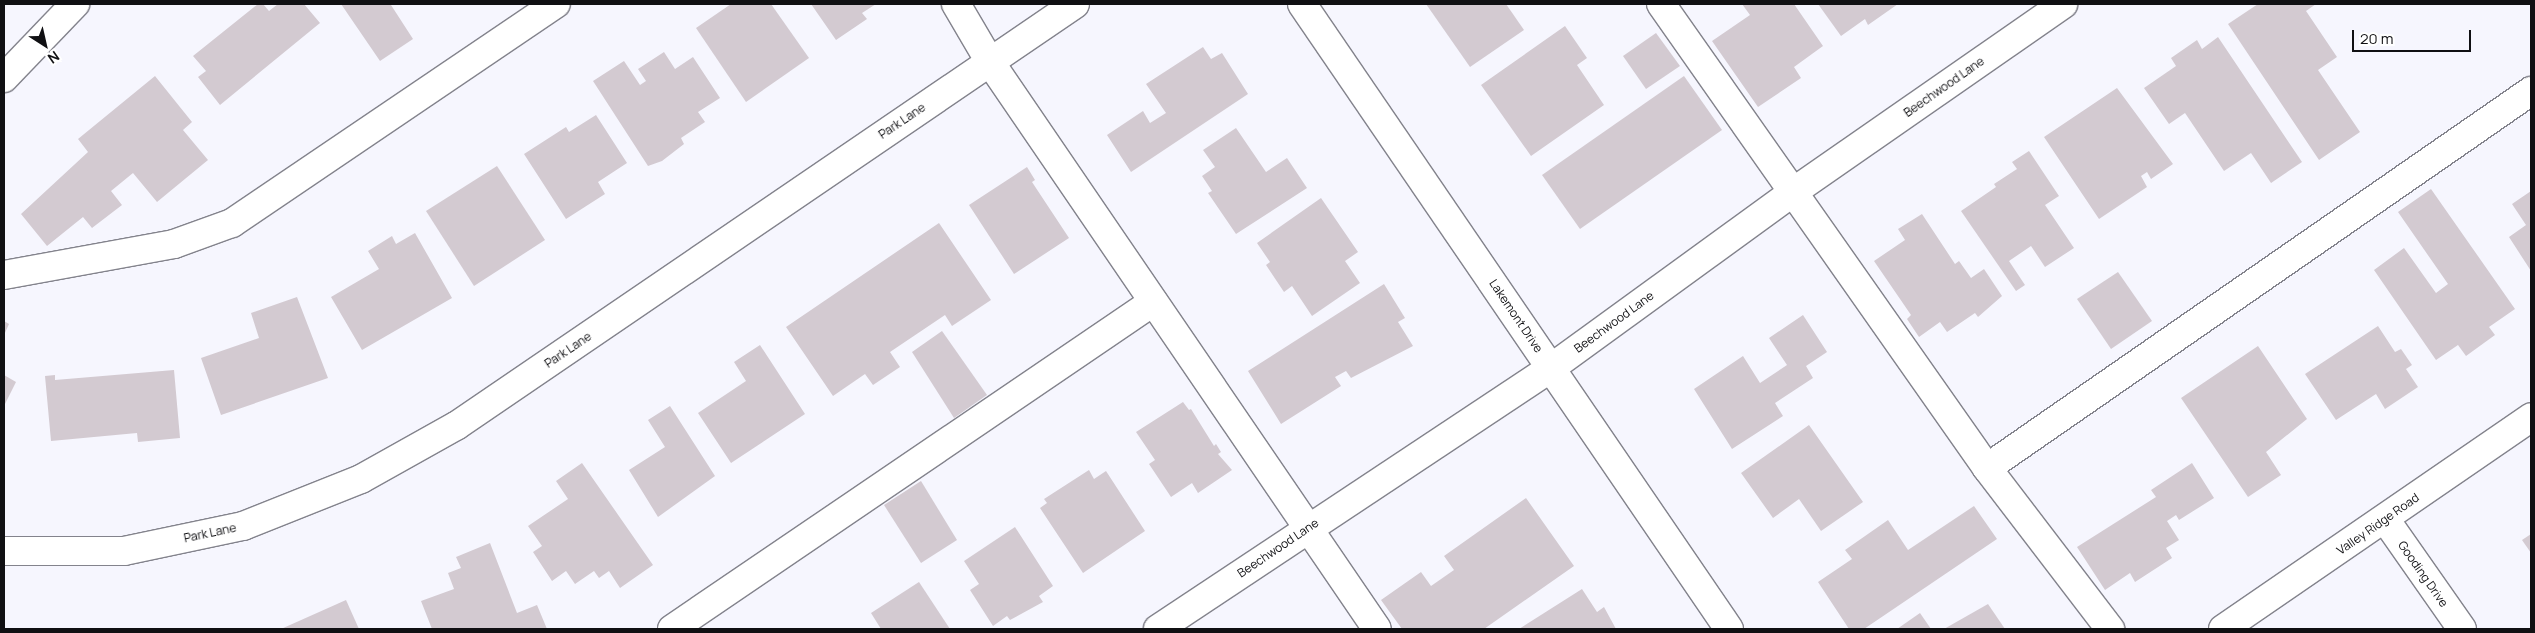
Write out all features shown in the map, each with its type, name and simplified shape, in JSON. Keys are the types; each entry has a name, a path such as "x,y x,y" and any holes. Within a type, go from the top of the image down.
{"street":[{"path":"4,78 75,4"},
{"path":"4,276 174,244 232,223 556,4"},
{"path":"956,4 990,62 1377,629"},
{"name":"Park Lane","path":"4,551 124,551 243,526 361,479 456,426 1075,4"},
{"name":"Lakemont Drive","path":"1302,4 1729,629"},
{"path":"1661,4 1987,468 2110,629"},
{"name":"Beechwood Lane","path":"1158,629 1307,528 1551,368 1793,192 2063,4"},
{"path":"1987,468 2531,91"},
{"path":"672,629 1153,302"},
{"name":"Valley Ridge Road","path":"2223,629 2531,417"},
{"name":"Gooding Drive","path":"2385,519 2462,629"}],"building":[{"path":"258,4 263,4 269,11 278,4 304,4 320,23 220,105 198,77 206,71 193,56"},
{"path":"341,4 394,4 391,5 413,39 380,61"},
{"path":"731,4 771,4 809,58 746,102 696,28"},
{"path":"811,4 876,4 862,13 867,19 836,40"},
{"path":"1426,4 1506,4 1524,30 1470,67"},
{"path":"1742,4 1794,4 1823,46 1794,67 1801,78 1758,107 1712,41 1750,15"},
{"path":"1818,4 1898,4 1868,25 1865,19 1841,36"},
{"path":"2258,4 2316,4 2306,11 2337,57 2318,70 2360,132 2319,160 2228,24"},
{"path":"1565,26 1587,58 1577,65 1604,105 1531,156 1481,85"},
{"path":"1656,33 1680,66 1646,89 1623,56"},
{"path":"2218,37 2302,162 2271,183 2251,153 2224,171 2185,113 2169,124 2144,88 2176,66 2171,58 2197,40 2202,49"},
{"path":"1203,47 1211,59 1222,53 1248,94 1131,172 1107,135 1143,111 1150,123 1166,113 1146,84"},
{"path":"664,52 675,69 693,57 720,98 698,112 705,122 681,138 684,144 662,161 648,166 593,81 624,61 640,85 646,81 638,69"},
{"path":"155,76 192,122 183,130 208,160 157,202 133,173 111,191 122,205 92,228 83,217 47,246 21,214 88,152 78,139"},
{"path":"1684,76 1722,130 1580,229 1542,175"},
{"path":"2117,88 2173,164 2151,179 2147,172 2141,176 2147,187 2099,219 2044,137"},
{"path":"596,115 627,163 598,182 605,194 566,219 524,154 566,127 569,132"},
{"path":"1236,128 1266,172 1287,158 1307,188 1236,234 1208,193 1212,191 1202,176 1215,167 1203,150"},
{"path":"2029,151 2059,196 2045,205 2074,248 2045,267 2031,246 2009,261 2025,285 2016,291 1961,211 1996,187 1994,184 2017,169 2012,162"},
{"path":"497,166 545,240 474,286 426,211"},
{"path":"1027,167 1035,180 1032,182 1069,238 1014,274 969,205"},
{"path":"2431,189 2515,309 2489,327 2495,335 2466,356 2458,345 2436,360 2374,270 2404,248 2436,293 2448,284 2398,212"},
{"path":"2531,191 2531,271 2509,237 2526,225 2512,204"},
{"path":"1321,198 1358,252 1345,261 1360,283 1312,316 1292,286 1284,292 1266,265 1270,262 1257,243"},
{"path":"1922,214 1955,264 1959,261 1971,278 1984,269 2002,296 1978,317 1975,313 1947,332 1940,322 1919,337 1907,319 1911,315 1874,261 1905,240 1898,229"},
{"path":"939,223 991,300 952,326 945,315 890,352 900,367 873,385 865,374 833,396 786,327"},
{"path":"415,233 452,298 362,350 331,297 379,269 368,251 392,236 396,244"},
{"path":"2118,272 2152,321 2111,349 2077,299"},
{"path":"1384,284 1405,318 1398,322 1413,346 1351,378 1346,371 1335,377 1341,386 1281,424 1248,371"},
{"path":"297,297 328,378 221,415 201,358 259,338 251,313"},
{"path":"1803,315 1827,352 1806,366 1813,378 1775,403 1783,416 1732,449 1694,389 1743,356 1760,383 1787,365 1769,338"},
{"path":"4,321 9,324 4,335"},
{"path":"2378,326 2395,352 2401,349 2412,365 2406,369 2418,387 2385,409 2376,394 2336,420 2305,374"},
{"path":"942,331 987,395 954,418 912,352"},
{"path":"760,345 805,414 731,463 698,413 746,381 734,362"},
{"path":"2258,346 2307,419 2266,452 2281,475 2248,497 2181,398"},
{"path":"174,370 180,438 138,442 137,433 51,441 45,376 55,375 55,380"},
{"path":"4,375 16,382 4,406"},
{"path":"1183,402 1189,410 1191,409 1214,446 1216,444 1221,452 1218,454 1232,470 1198,493 1192,483 1171,497 1149,464 1155,460 1136,432"},
{"path":"670,406 715,476 658,517 629,470 665,447 648,420"},
{"path":"1809,425 1863,502 1821,531 1799,499 1773,518 1741,473"},
{"path":"582,463 653,565 620,588 609,571 599,578 594,571 575,584 566,571 552,581 533,552 542,546 528,526 568,499 556,481"},
{"path":"2192,463 2214,498 2179,520 2176,515 2167,521 2179,540 2166,548 2172,558 2135,582 2130,573 2105,590 2077,547 2156,497 2151,490"},
{"path":"1089,470 1094,479 1106,471 1145,531 1083,573 1040,508 1047,503 1044,499"},
{"path":"921,481 957,540 921,563 884,505"},
{"path":"1526,498 1574,566 1484,629 1402,629 1381,600 1421,572 1431,586 1454,570 1444,556"},
{"path":"1974,506 1997,539 1864,629 1849,629 1818,582 1852,559 1845,550 1888,520 1908,550"},
{"path":"1015,527 1053,586 1039,596 1043,602 1010,620 1007,616 993,626 970,590 979,584 964,561"},
{"path":"2531,534 2531,553 2522,540"},
{"path":"490,543 517,613 537,605 547,629 432,629 421,601 454,589 448,573 461,568 456,557"},
{"path":"919,582 950,629 881,629 871,613"},
{"path":"1582,589 1597,612 1604,607 1616,629 1519,629"},
{"path":"346,600 359,629 281,629"},
{"path":"1988,604 2005,629 1944,629"},
{"path":"1920,613 1931,629 1897,629"}]}
